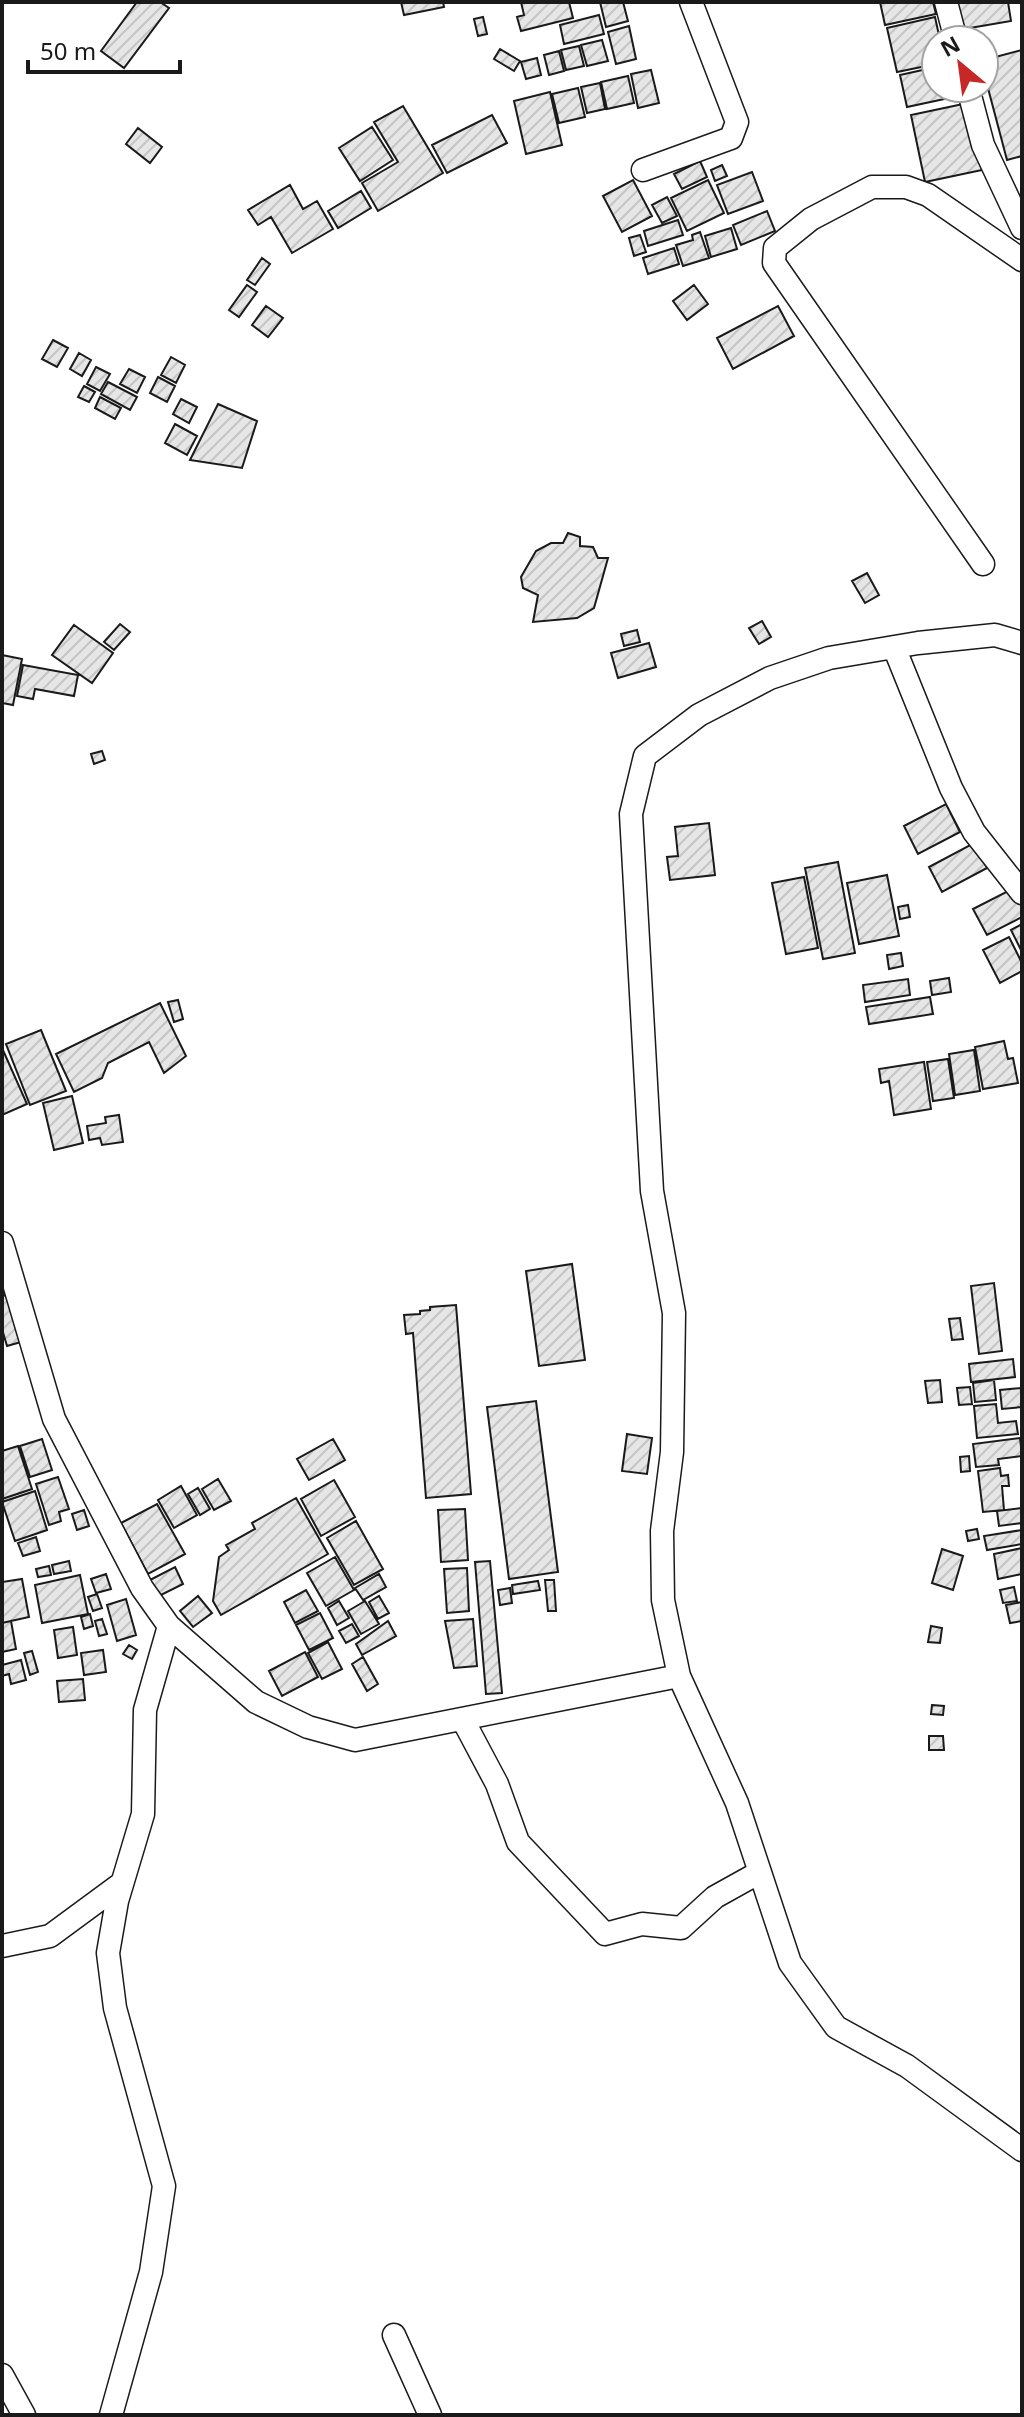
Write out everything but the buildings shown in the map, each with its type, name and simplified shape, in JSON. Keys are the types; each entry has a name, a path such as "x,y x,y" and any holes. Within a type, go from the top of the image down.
{"street":[{"path":"643,170 731,138 737,122 691,2"},
{"path":"946,2 952,24"},
{"path":"972,104 983,145 1022,228"},
{"path":"983,564 774,263 775,248 811,219 872,187 906,187 928,195 1022,260"},
{"path":"1022,643 995,635 894,647 829,658 770,678 699,715 645,756 631,814 652,1191 674,1313 672,1452 662,1531 663,1600 679,1676 737,1803 790,1963 836,2027 907,2066 1022,2150"},
{"path":"894,647 951,788 974,832 1022,893"},
{"path":"2,1245 54,1419 142,1588 169,1626 256,1702 308,1727 355,1740 679,1676"},
{"path":"111,2415 151,2272 164,2186 115,2008 108,1953 122,1883 143,1814 145,1710 169,1626"},
{"path":"463,1720 497,1784 518,1842 605,1934 642,1924 681,1928 715,1897 760,1872"},
{"path":"2,1946 50,1936 122,1883"},
{"path":"394,2335 430,2415"},
{"path":"2,2375 24,2415"}]}
